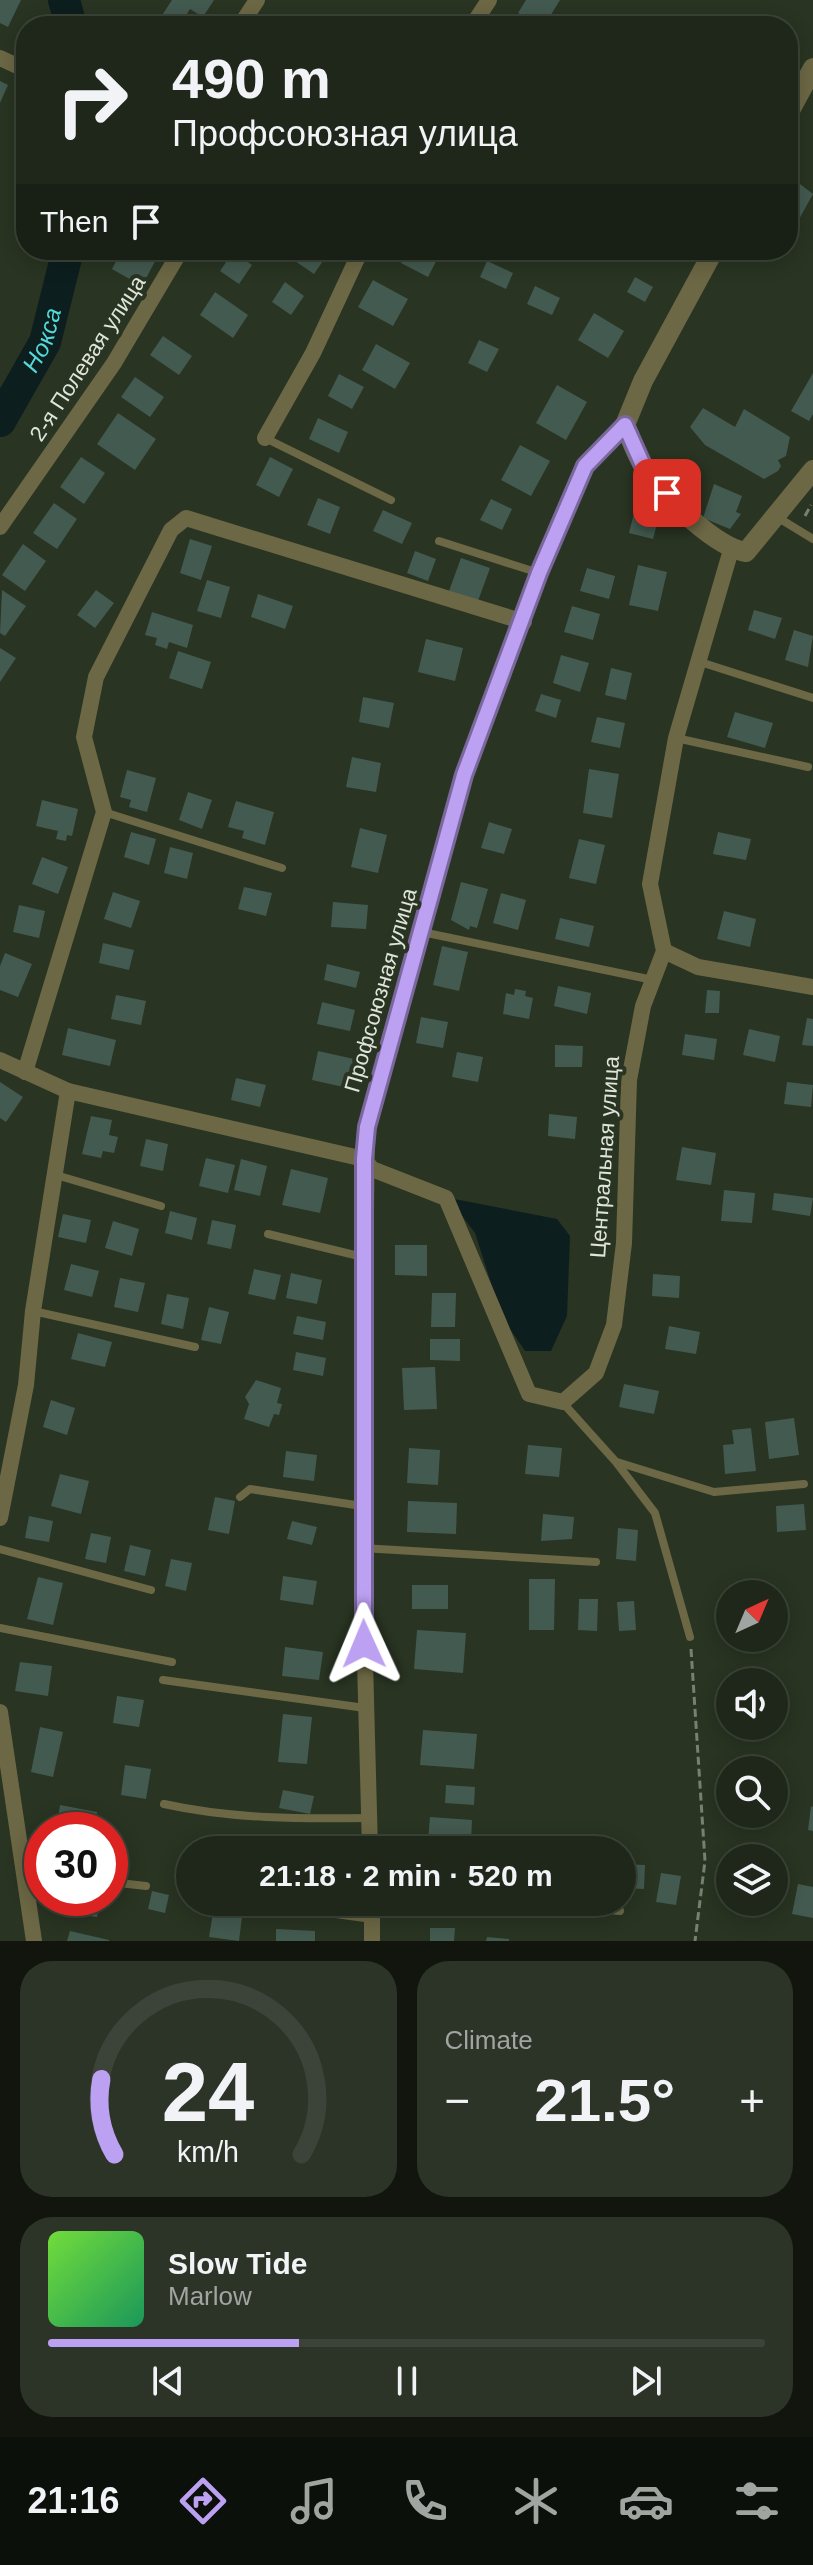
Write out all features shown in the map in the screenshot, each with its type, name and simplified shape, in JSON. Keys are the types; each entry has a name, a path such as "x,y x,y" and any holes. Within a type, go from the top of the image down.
{"street":[{"path":"798,96 813,68"},
{"name":"2-я Полевая улица","path":"0,527 114,363 175,260"},
{"path":"265,438 313,353 356,260"},
{"name":"Профсоюзная улица","path":"370,1836 362,1548 364,1159 367,1127 464,775 524,622 539,573 585,466 625,425 634,398 709,260"},
{"path":"625,425 646,472 708,535 731,550 746,552 812,472"},
{"path":"25,1072 104,812 84,737 96,677 171,530 186,518 524,622"},
{"path":"731,550 676,738 650,884 664,951 698,967 813,987"},
{"name":"Центральная улица","path":"563,1402 596,1373 614,1325 624,1243 629,1080 643,1006 664,951"},
{"path":"0,1060 68,1091 364,1159 372,1169 446,1198 529,1394 563,1402"},
{"path":"0,1518 26,1385 33,1311 68,1091"},
{"path":"0,1712 24,1870"},
{"path":"30,1916 34,1941"},
{"path":"372,1916 372,1941"}],"lane":[{"path":"265,438 391,500"},
{"path":"777,517 813,539"},
{"path":"439,541 539,573"},
{"path":"697,661 813,698"},
{"path":"676,738 808,767"},
{"path":"104,812 282,868"},
{"path":"422,932 653,980"},
{"path":"56,1175 161,1206"},
{"path":"268,1234 363,1257"},
{"path":"33,1311 195,1347"},
{"path":"563,1402 616,1462 655,1513 690,1637"},
{"path":"616,1462 714,1492 804,1484"},
{"path":"240,1497 250,1489 362,1506"},
{"path":"362,1548 596,1562"},
{"path":"0,1549 151,1590"},
{"path":"0,1628 172,1662"},
{"path":"163,1680 365,1708"},
{"path":"164,1804 202,1813 290,1819 369,1818"},
{"path":"128,1884 146,1886"}],"path":[{"path":"805,516 813,500"},
{"path":"690,1637 705,1861 695,1941"}],"shaded area":[{"path":"449,1198 557,1219 570,1236 567,1316 551,1351 525,1351 502,1317 475,1233"}],"building":[{"path":"0,0 21,0 8,27 0,23"},
{"path":"172,0 214,0 204,16 190,9 185,16 162,16"},
{"path":"526,0 560,0 550,16 524,16 518,13"},
{"path":"0,81 8,85 0,103"},
{"path":"798,183 813,194 798,221"},
{"path":"117,260 156,260 142,286 112,269"},
{"path":"228,260 245,260 252,265 239,284 220,271"},
{"path":"296,260 324,260 314,274"},
{"path":"402,260 437,260 428,277 401,263"},
{"path":"487,261 513,273 506,289 480,277"},
{"path":"635,277 653,287 645,302 627,292"},
{"path":"373,280 408,299 393,326 358,307"},
{"path":"285,282 304,296 291,315 272,302"},
{"path":"535,286 560,298 552,315 527,304"},
{"path":"215,292 248,315 233,338 200,315"},
{"path":"594,313 624,331 608,358 578,340"},
{"path":"163,336 192,356 179,375 150,355"},
{"path":"479,340 499,349 487,372 468,363"},
{"path":"376,344 410,363 395,389 362,370"},
{"path":"813,373 813,414 809,421 791,411"},
{"path":"339,374 364,387 352,409 328,396"},
{"path":"135,377 164,397 150,417 121,397"},
{"path":"557,385 587,402 566,440 536,423"},
{"path":"703,408 735,427 744,409 790,437 786,456 778,460 781,466 778,471 764,479 705,445 690,427"},
{"path":"118,413 156,439 135,470 97,444"},
{"path":"318,418 348,432 339,453 309,439"},
{"path":"520,445 550,461 531,496 501,480"},
{"path":"81,457 105,473 84,504 60,487"},
{"path":"270,457 293,469 279,497 256,485"},
{"path":"714,484 742,496 736,512 741,514 730,529 703,518"},
{"path":"318,498 340,507 330,534 307,525"},
{"path":"491,499 512,509 502,530 480,520"},
{"path":"54,503 77,519 57,549 33,533"},
{"path":"383,510 412,523 402,544 373,531"},
{"path":"634,513 658,520 653,539 629,533"},
{"path":"190,539 212,546 201,580 180,573"},
{"path":"23,544 46,561 25,591 2,575"},
{"path":"415,551 436,559 428,581 407,573"},
{"path":"461,558 490,568 478,601 449,591"},
{"path":"638,565 667,572 658,611 629,605"},
{"path":"587,568 615,576 609,599 580,591"},
{"path":"207,580 230,587 221,618 197,611"},
{"path":"2,590 26,606 5,636 0,633"},
{"path":"96,590 114,603 95,628 77,615"},
{"path":"258,594 293,606 285,629 251,617"},
{"path":"572,606 600,614 593,640 564,632"},
{"path":"754,610 782,618 775,639 748,630"},
{"path":"152,612 193,625 187,648 169,642 167,649 155,645 157,638 145,635"},
{"path":"794,630 813,636 808,667 785,660"},
{"path":"426,639 463,648 455,681 418,672"},
{"path":"0,648 16,658 0,682"},
{"path":"178,651 211,662 202,689 169,678"},
{"path":"561,655 589,663 580,692 553,683"},
{"path":"611,668 632,673 626,700 605,695"},
{"path":"541,694 561,700 556,718 535,711"},
{"path":"363,697 394,703 389,728 359,722"},
{"path":"735,712 773,723 765,748 727,737"},
{"path":"597,717 625,723 620,748 591,742"},
{"path":"352,757 381,763 376,792 346,787"},
{"path":"589,769 619,774 612,818 583,813"},
{"path":"127,770 156,778 147,812 129,807 131,800 120,797"},
{"path":"188,792 212,800 202,829 179,820"},
{"path":"42,800 78,809 72,836 67,835 66,841 56,839 58,831 36,826"},
{"path":"236,801 274,812 265,845 242,838 244,831 228,827"},
{"path":"489,822 512,829 504,854 481,848"},
{"path":"360,828 387,835 378,873 351,867"},
{"path":"131,832 156,839 149,865 124,857"},
{"path":"718,832 751,839 746,860 713,854"},
{"path":"579,839 605,845 596,884 569,878"},
{"path":"170,847 193,853 187,879 164,873"},
{"path":"42,857 68,867 58,894 32,884"},
{"path":"461,882 488,889 477,928 470,926 469,930 451,920"},
{"path":"244,887 272,893 266,916 238,909"},
{"path":"113,892 140,901 131,928 104,919"},
{"path":"501,893 526,900 518,930 493,923"},
{"path":"333,902 368,905 366,929 331,927"},
{"path":"19,905 45,911 39,938 13,932"},
{"path":"724,911 756,919 750,947 717,939"},
{"path":"560,918 594,926 589,947 555,939"},
{"path":"103,943 134,950 129,970 99,963"},
{"path":"442,946 468,952 459,991 433,985"},
{"path":"5,953 32,964 18,997 0,990 0,966"},
{"path":"327,964 360,972 356,988 324,980"},
{"path":"558,986 591,993 587,1014 554,1006"},
{"path":"515,989 526,991 525,996 533,998 529,1019 503,1014 506,993 514,995"},
{"path":"707,990 720,991 719,1013 705,1013"},
{"path":"116,995 146,1001 141,1025 111,1019"},
{"path":"322,1002 355,1010 350,1031 317,1024"},
{"path":"421,1017 448,1022 443,1048 416,1043"},
{"path":"807,1018 813,1019 813,1046 802,1045"},
{"path":"68,1028 116,1040 110,1066 62,1055"},
{"path":"749,1029 780,1036 775,1062 743,1055"},
{"path":"685,1034 717,1039 714,1060 682,1055"},
{"path":"555,1045 583,1046 582,1067 555,1067"},
{"path":"318,1051 354,1059 348,1088 312,1080"},
{"path":"457,1052 483,1057 478,1082 452,1077"},
{"path":"236,1078 266,1085 260,1107 231,1100"},
{"path":"0,1082 23,1097 6,1122 0,1118"},
{"path":"787,1082 813,1085 811,1107 784,1104"},
{"path":"549,1114 577,1117 575,1139 548,1136"},
{"path":"91,1116 112,1120 109,1135 118,1137 114,1153 103,1151 101,1158 82,1154"},
{"path":"146,1139 168,1144 163,1171 140,1166"},
{"path":"682,1147 716,1153 711,1185 676,1180"},
{"path":"206,1158 235,1165 228,1193 199,1186"},
{"path":"241,1159 267,1166 260,1196 234,1190"},
{"path":"291,1169 328,1178 320,1213 282,1205"},
{"path":"724,1190 755,1193 752,1223 721,1221"},
{"path":"774,1193 813,1198 810,1216 772,1210"},
{"path":"170,1211 197,1218 192,1240 165,1233"},
{"path":"63,1214 91,1220 86,1243 58,1237"},
{"path":"212,1220 236,1225 231,1249 207,1244"},
{"path":"113,1221 139,1229 132,1256 105,1248"},
{"path":"395,1245 427,1245 427,1276 395,1275"},
{"path":"71,1264 99,1271 92,1297 64,1290"},
{"path":"254,1269 281,1275 275,1300 248,1294"},
{"path":"291,1273 322,1280 317,1304 286,1298"},
{"path":"653,1274 680,1276 679,1298 652,1296"},
{"path":"120,1278 145,1283 138,1312 114,1307"},
{"path":"432,1293 456,1293 455,1327 431,1327"},
{"path":"167,1294 189,1298 183,1329 161,1324"},
{"path":"209,1307 229,1312 221,1344 201,1340"},
{"path":"297,1316 326,1322 323,1340 293,1334"},
{"path":"669,1326 700,1332 696,1354 665,1349"},
{"path":"78,1333 112,1342 105,1367 71,1359"},
{"path":"430,1339 460,1339 460,1361 430,1360"},
{"path":"296,1352 326,1358 323,1376 293,1370"},
{"path":"435,1367 437,1409 404,1410 402,1368"},
{"path":"256,1380 281,1388 277,1403 282,1404 279,1415 274,1414 269,1427 244,1419 249,1404 245,1397"},
{"path":"624,1384 659,1391 654,1414 619,1407"},
{"path":"51,1400 75,1408 67,1435 43,1427"},
{"path":"794,1418 799,1455 769,1459 765,1422"},
{"path":"751,1428 756,1471 725,1474 723,1445 734,1444 732,1430"},
{"path":"528,1445 562,1448 559,1477 525,1474"},
{"path":"409,1448 440,1450 438,1485 407,1483"},
{"path":"286,1451 317,1455 314,1481 283,1477"},
{"path":"60,1474 89,1481 81,1514 51,1506"},
{"path":"215,1497 235,1501 229,1534 208,1530"},
{"path":"408,1501 457,1503 456,1534 407,1532"},
{"path":"804,1504 806,1530 777,1532 776,1506"},
{"path":"543,1514 574,1517 572,1539 541,1541"},
{"path":"29,1516 53,1521 49,1542 25,1538"},
{"path":"292,1521 317,1527 312,1545 287,1539"},
{"path":"618,1528 638,1530 636,1561 616,1559"},
{"path":"91,1533 111,1537 106,1563 85,1559"},
{"path":"130,1545 151,1550 145,1576 124,1571"},
{"path":"171,1559 192,1563 186,1591 165,1586"},
{"path":"283,1576 317,1581 313,1605 280,1600"},
{"path":"38,1577 63,1583 53,1625 27,1619"},
{"path":"529,1579 555,1579 554,1630 529,1630"},
{"path":"412,1585 448,1585 448,1609 412,1609"},
{"path":"579,1599 598,1599 597,1631 578,1630"},
{"path":"634,1601 636,1630 619,1631 617,1602"},
{"path":"417,1630 466,1633 463,1673 414,1669"},
{"path":"285,1647 323,1652 319,1680 282,1676"},
{"path":"20,1662 52,1666 48,1696 15,1691"},
{"path":"117,1696 144,1700 139,1727 113,1723"},
{"path":"283,1714 312,1717 307,1764 278,1762"},
{"path":"40,1727 63,1732 53,1777 31,1772"},
{"path":"423,1730 477,1734 474,1769 420,1765"},
{"path":"125,1765 151,1769 146,1799 121,1795"},
{"path":"446,1785 475,1787 474,1805 445,1803"},
{"path":"283,1790 314,1796 310,1814 279,1808"},
{"path":"60,1805 97,1812 59,1812"},
{"path":"813,1807 813,1831 808,1830"},
{"path":"430,1817 472,1820 471,1836 428,1836"},
{"path":"636,1865 645,1865 644,1889 636,1889"},
{"path":"661,1873 681,1876 676,1905 656,1902"},
{"path":"798,1884 813,1887 813,1918 792,1914"},
{"path":"152,1891 169,1895 165,1913 148,1909"},
{"path":"212,1916 242,1917 239,1941 209,1937"},
{"path":"430,1928 455,1928 454,1941 430,1941"},
{"path":"276,1929 315,1931 315,1941 276,1941"},
{"path":"70,1931 109,1940 109,1941 67,1941"},
{"path":"487,1937 509,1939 509,1941 486,1941"}],"waterway":[{"name":"Нокса","path":"64,0 68,16"},
{"name":"Нокса","path":"0,421 45,342 66,260"}],"route":[{"path":"364,1644 364,1159 367,1127 464,775 524,622 539,573 585,466 625,425 646,472 667,493"}]}
